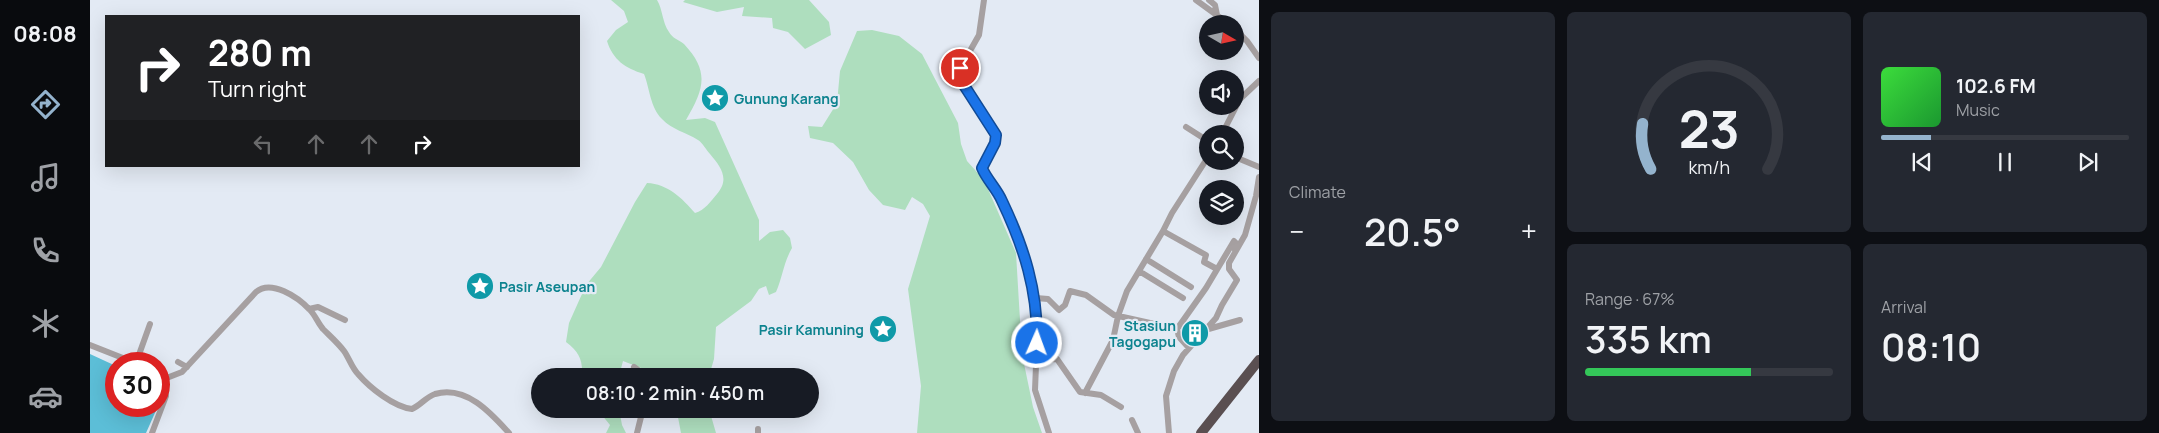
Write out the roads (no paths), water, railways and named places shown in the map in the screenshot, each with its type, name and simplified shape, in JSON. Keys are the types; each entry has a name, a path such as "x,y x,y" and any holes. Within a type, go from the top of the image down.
{"highway":[{"path":"1201,433 1259,360"}],"street":[{"path":"984,0 980,35 962,65 960,79 995,131 995,143 982,168 1002,201 1022,245 1036,298 1038,316 1035,390 1049,433"},
{"path":"1196,0 1217,15"},
{"path":"1209,0 1215,4 1217,15"},
{"path":"1244,39 1259,58"},
{"path":"1247,42 1259,46"},
{"path":"1244,95 1259,81"},
{"path":"1186,127 1199,135"},
{"path":"1244,161 1259,167"},
{"path":"1085,393 1113,340 1118,316 1127,291 1172,213 1200,170"},
{"path":"1232,258 1245,235 1256,196 1259,177"},
{"path":"1163,231 1206,255 1204,262 1217,269"},
{"path":"1169,433 1166,404 1168,386 1176,366 1189,348 1216,318 1237,280 1229,266 1237,244 1234,241 1177,329 1179,337 1189,348"},
{"path":"1146,259 1191,287"},
{"path":"1139,271 1183,298"},
{"path":"170,376 179,374 187,367 262,288 269,287 284,292 309,309 343,351 360,376 382,394 404,407 412,409 436,394 444,393 473,399 485,407 509,433"},
{"path":"1036,298 1048,299 1061,309 1070,292 1075,291 1086,295 1118,316 1177,329"},
{"path":"309,309 318,307 346,320"},
{"path":"1205,330 1240,320"},
{"path":"141,352 150,324"},
{"path":"90,345 108,352"},
{"path":"1036,360 1057,359 1080,392 1106,397 1121,407"},
{"path":"178,362 187,367"},
{"path":"152,433 158,417"},
{"path":"637,433 641,418"},
{"path":"1132,420 1138,433"}],"water":[{"path":"90,354 105,361 105,417 153,417 146,433 90,433"}],"place":[{"name":"Gunung Karang","path":"715,98"},
{"name":"Pasir Aseupan","path":"480,286"},
{"name":"Pasir Kamuning","path":"883,329"},
{"name":"Stasiun Tagogapu","path":"1195,333"}]}
